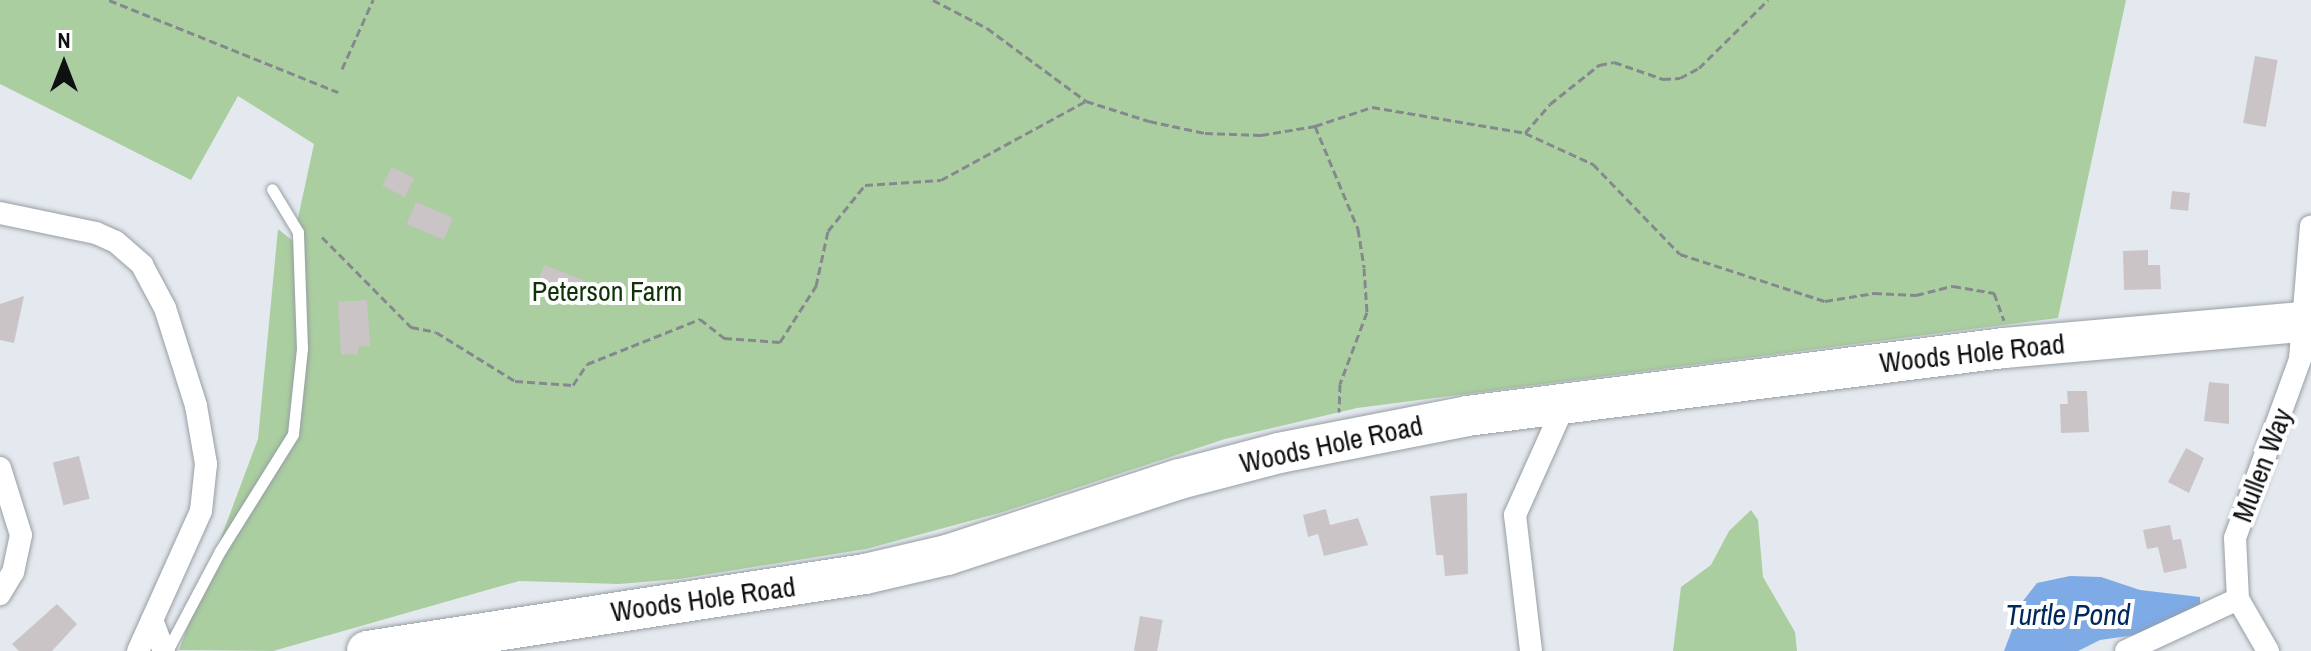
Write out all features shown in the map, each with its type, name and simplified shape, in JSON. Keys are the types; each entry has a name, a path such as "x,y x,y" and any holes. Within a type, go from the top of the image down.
{"highway":[{"name":"Woods Hole Road","path":"367,651 865,574 947,555 1180,479 1338,441 1565,403 2004,348 2308,321"}],"street":[{"path":"0,213 55,221 116,242 142,265 165,308 199,416 206,488 194,533 138,651"},
{"name":"Mullen Way","path":"2268,651 2238,599 2235,538 2291,388 2308,321 2311,226"},
{"path":"1531,651 1515,515 1565,403"},
{"path":"0,468 21,535 13,572 0,594"},
{"path":"2126,651 2238,599"},
{"path":"152,620 165,651"}],"lane":[{"path":"165,651 220,551 293,434 302,349 298,232 272,189"}],"path":[{"path":"109,0 338,92"},
{"path":"342,69 373,0"},
{"path":"933,0 987,28 1086,101 1205,133 1261,135 1315,126 1372,107 1525,133 1593,164 1680,254 1825,301 1874,293 1916,295 1953,286 1994,293 2004,318 1997,336 2004,348"},
{"path":"1525,133 1550,104 1599,65 1614,62 1663,79 1680,78 1699,68 1768,0"},
{"path":"322,237 411,327 436,332 515,381 573,385 587,364 700,319 724,338 780,342 816,286 828,231 865,185 941,180 1086,101"},
{"path":"1315,126 1358,229 1364,268 1367,312 1340,384 1338,441"}],"green space":[{"name":"Peterson Farm","path":"0,0 2126,0 2058,318 1357,408 1225,439 1003,512 866,549 679,579 619,584 519,581 273,651 179,650 258,439 278,229 293,241 314,144 238,96 191,180 0,84"},
{"path":"1751,510 1758,520 1763,577 1795,632 1797,651 1673,651 1681,587 1711,565 1729,531"}],"water":[{"name":"Turtle Pond","path":"2070,576 2101,577 2140,590 2200,597 2200,607 2135,635 2100,640 2078,651 2004,651 2023,601 2037,583"}],"building":[{"path":"2255,56 2278,60 2266,127 2243,123"},
{"path":"392,167 414,178 405,197 382,186"},
{"path":"2172,191 2190,193 2188,211 2170,209"},
{"path":"416,202 453,218 443,240 407,224"},
{"path":"2148,250 2148,265 2160,265 2161,289 2124,290 2123,251"},
{"path":"544,265 583,280 576,298 537,283"},
{"path":"24,296 14,343 0,340 0,304"},
{"path":"367,300 370,346 358,347 358,354 341,355 338,302"},
{"path":"2209,382 2229,384 2229,424 2204,421"},
{"path":"2067,391 2087,391 2089,432 2061,433 2060,404 2068,404"},
{"path":"2186,448 2204,458 2189,493 2168,482"},
{"path":"79,456 90,499 63,505 53,463"},
{"path":"1467,493 1468,574 1445,576 1443,555 1436,555 1430,496"},
{"path":"1326,509 1330,525 1358,518 1368,545 1324,556 1318,534 1308,537 1303,515"},
{"path":"2170,525 2173,540 2181,539 2187,568 2164,573 2158,547 2147,549 2143,530"},
{"path":"57,604 77,624 52,651 19,651 12,644"},
{"path":"1140,616 1163,620 1157,651 1134,650"}]}
